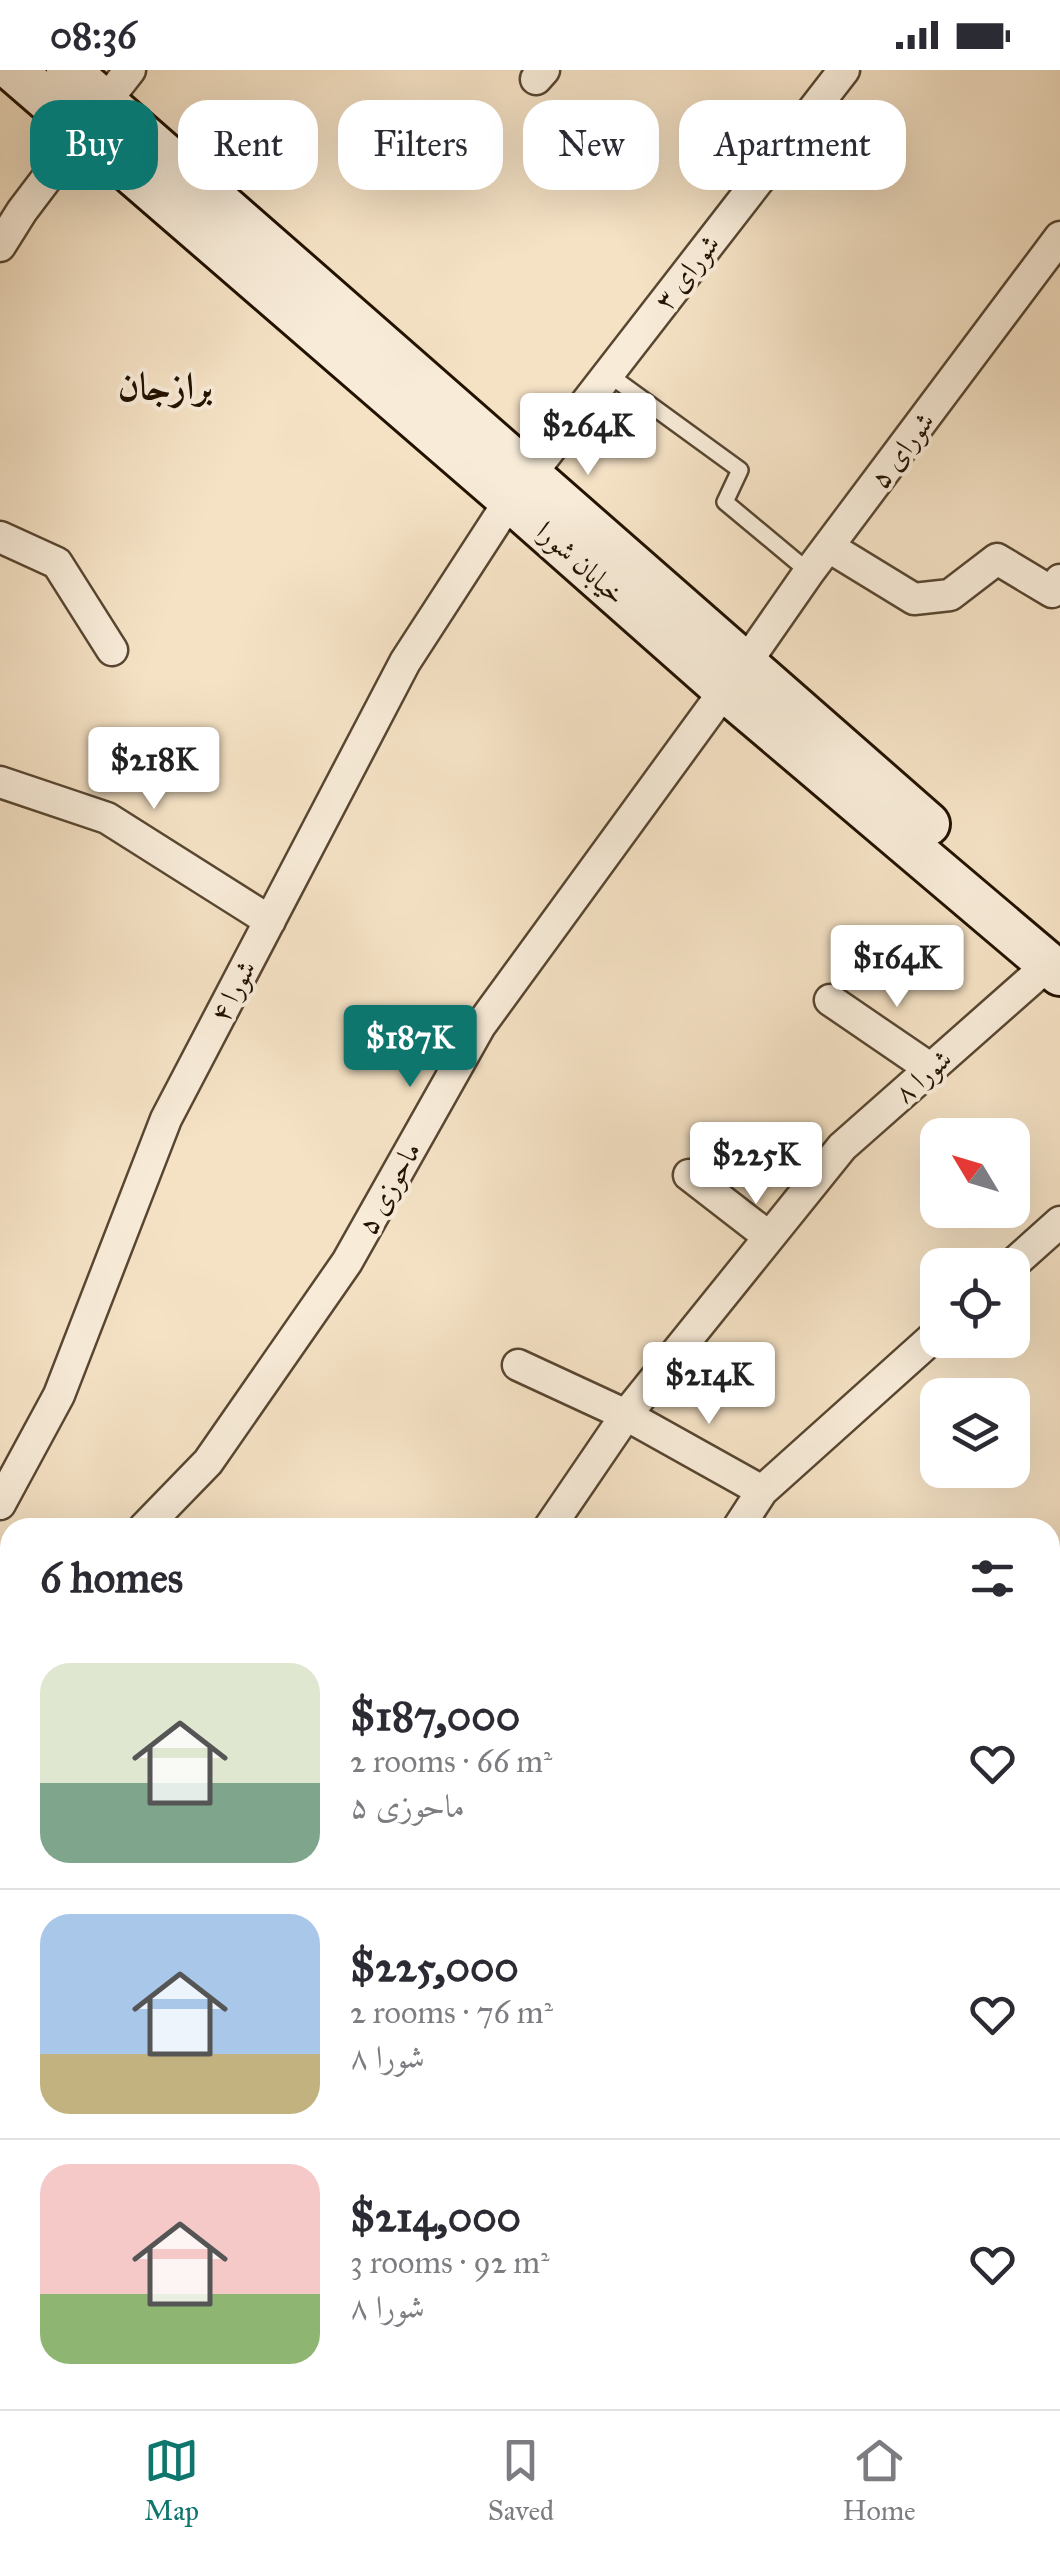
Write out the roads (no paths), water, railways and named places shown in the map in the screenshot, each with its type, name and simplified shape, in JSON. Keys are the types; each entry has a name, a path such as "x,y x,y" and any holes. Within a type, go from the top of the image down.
{"main road":[{"name":"خیابان شورا","path":"13,70 106,100"},
{"name":"خیابان شورا","path":"68,70 106,100"},
{"name":"خیابان شورا","path":"158,149 520,488 1056,959"}],"street":[{"name":"شورای ۳","path":"520,488 844,70"},
{"path":"0,246 38,190"},
{"name":"شورای ۵","path":"735,677 1060,237"},
{"name":"شورا ۴","path":"0,1504 59,1395 166,1120 405,662 520,488"},
{"path":"0,537 57,562 112,650"},
{"path":"829,548 914,599 950,594 997,559 1052,592 1060,580"},
{"name":"ماحوزی ۵","path":"154,1518 208,1462 337,1277 480,1026 735,677"},
{"path":"0,782 107,818 270,920"},
{"name":"شورا ۸","path":"556,1518 626,1414 842,1147 1056,959"},
{"path":"830,1000 931,1069"},
{"path":"689,1175 770,1237"},
{"path":"1030,1249 1060,1222"},
{"path":"744,1518 762,1491 920,1348"},
{"path":"518,1365 626,1414 762,1491"}],"lane":[{"path":"608,374 740,470 725,502 810,572"}],"district":[{"name":"برازجان","path":"165,386"}]}
